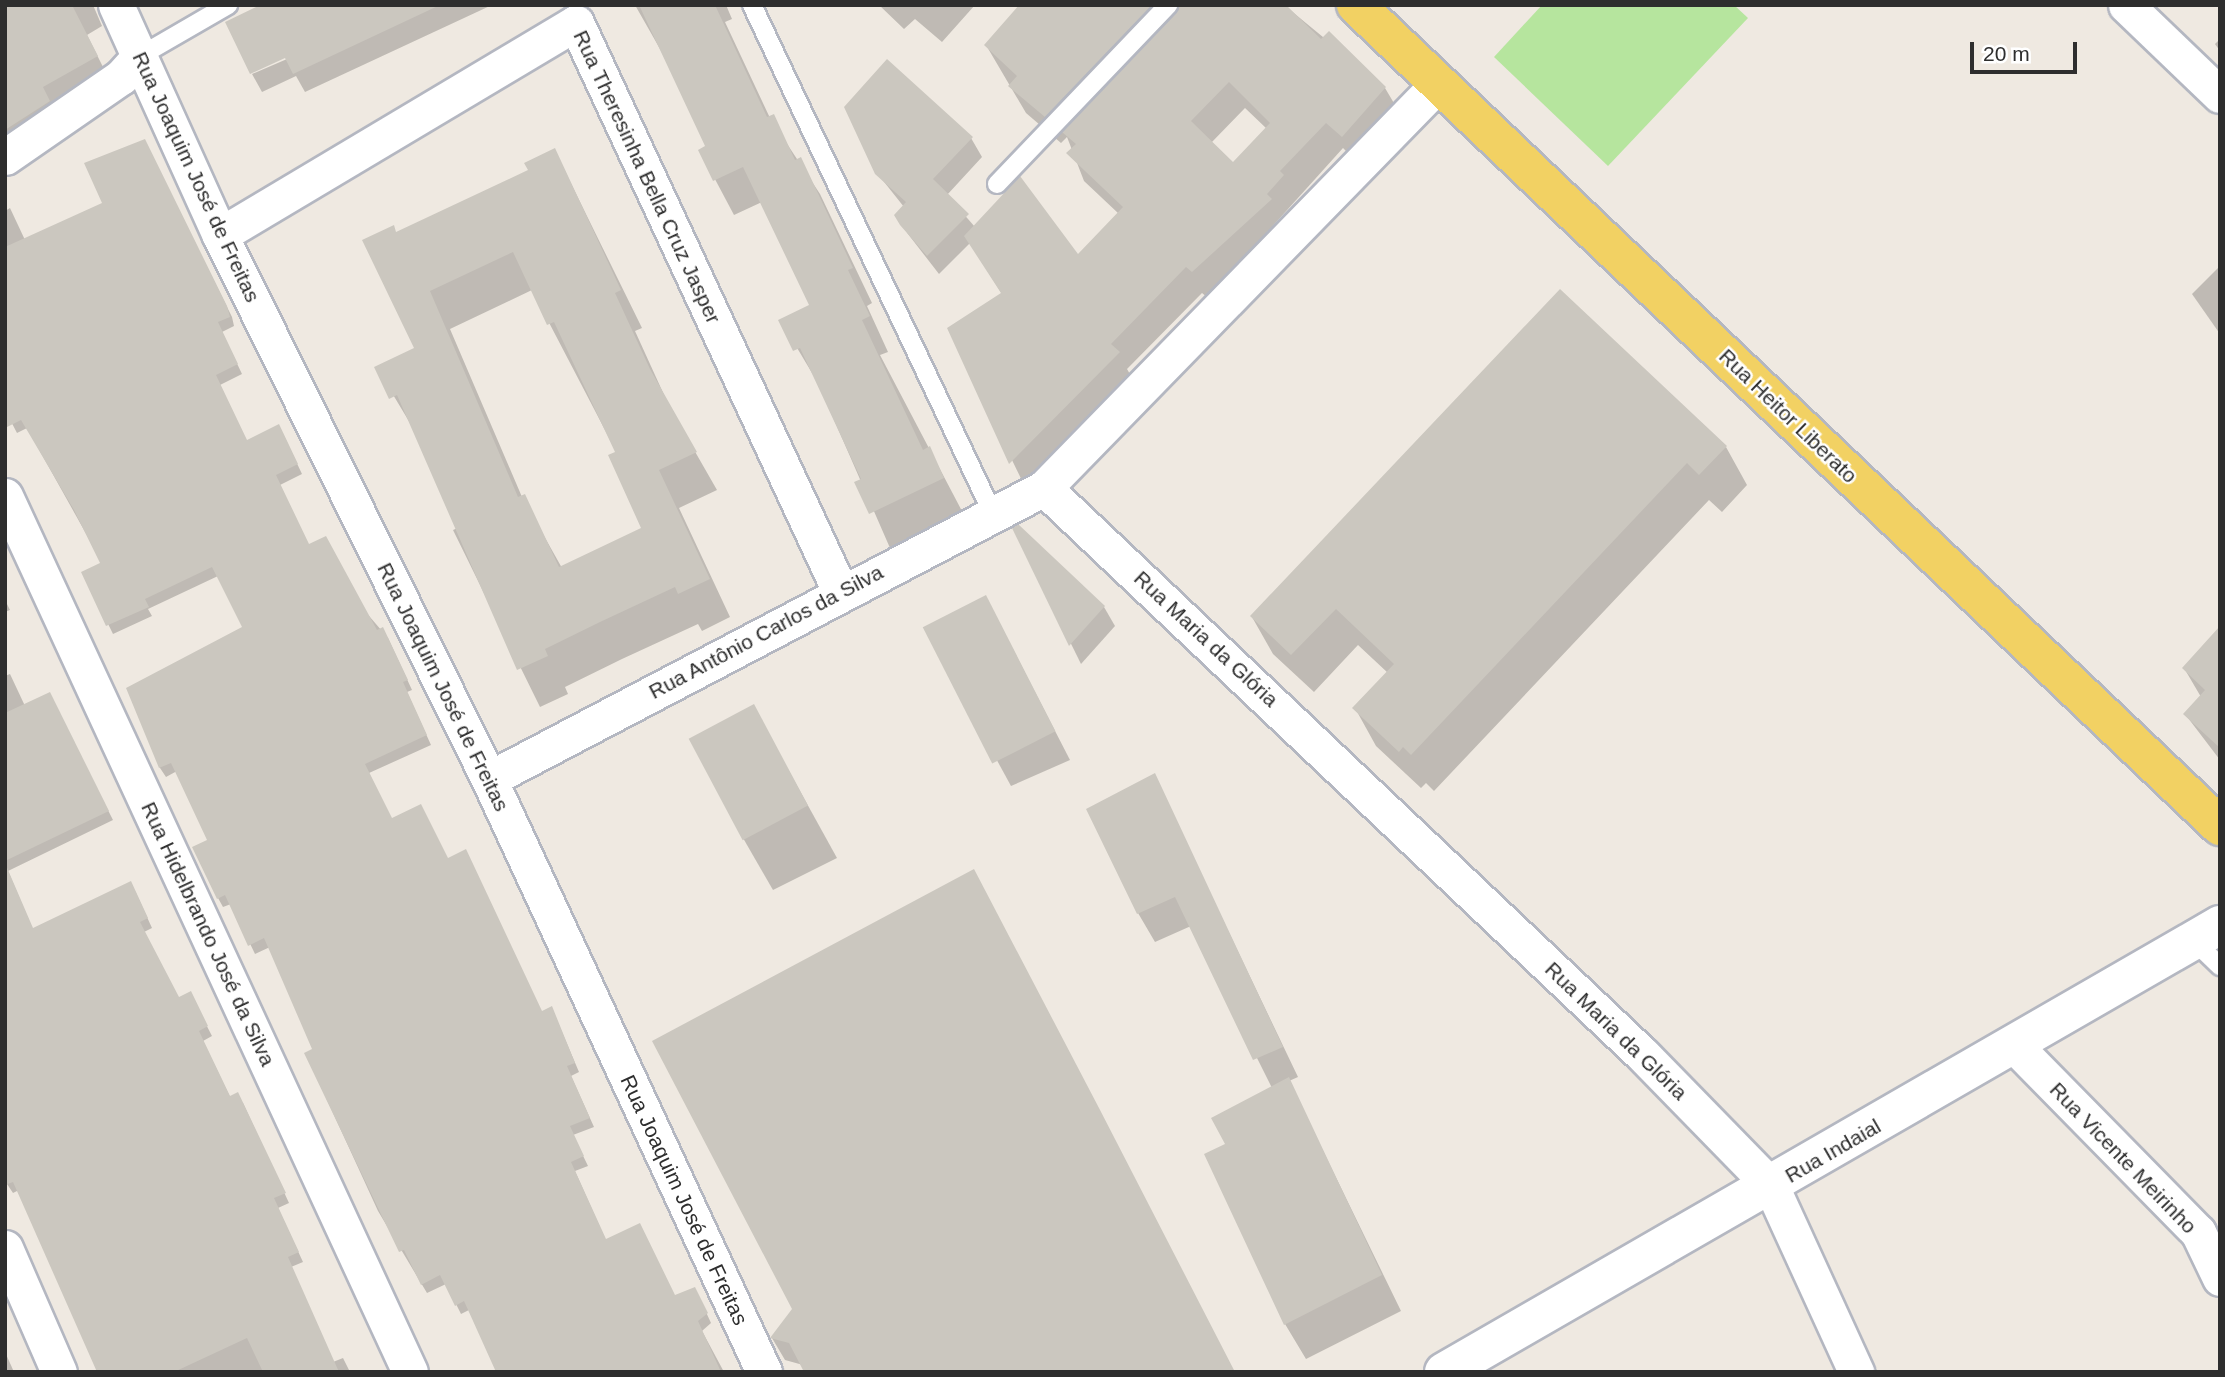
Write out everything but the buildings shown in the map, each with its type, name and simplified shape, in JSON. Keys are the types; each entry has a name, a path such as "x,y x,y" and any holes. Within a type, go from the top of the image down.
{"main road":[{"name":"Rua Heitor Liberato","path":"1356,5 2220,826"},
{"name":"Rua Indaial","path":"1444,1372 2015,1046 2211,945"}],"street":[{"name":"Rua Joaquim José de Freitas","path":"116,5 220,235 489,779 764,1372"},
{"path":"2126,5 2220,95"},
{"name":"Rua Theresinha Bella Cruz Jasper","path":"220,235 576,23 840,591"},
{"path":"5,157 121,77 140,56"},
{"path":"1044,488 1438,84"},
{"name":"Rua Antônio Carlos da Silva","path":"489,779 840,591 1044,488"},
{"name":"Rua Maria da Glória","path":"1044,488 1644,1056 1771,1186 1856,1372"},
{"name":"Rua Hidelbrando José da Silva","path":"5,496 410,1372"},
{"name":"Rua Vicente Meirinho","path":"2015,1046 2198,1232 2220,1278"},
{"path":"5,1248 59,1372"}],"lane":[{"path":"140,56 228,5"},
{"path":"751,5 993,514"},
{"path":"997,184 1168,5"}],"green space":[{"path":"1542,5 1734,5 1748,18 1608,166 1494,57"}]}
